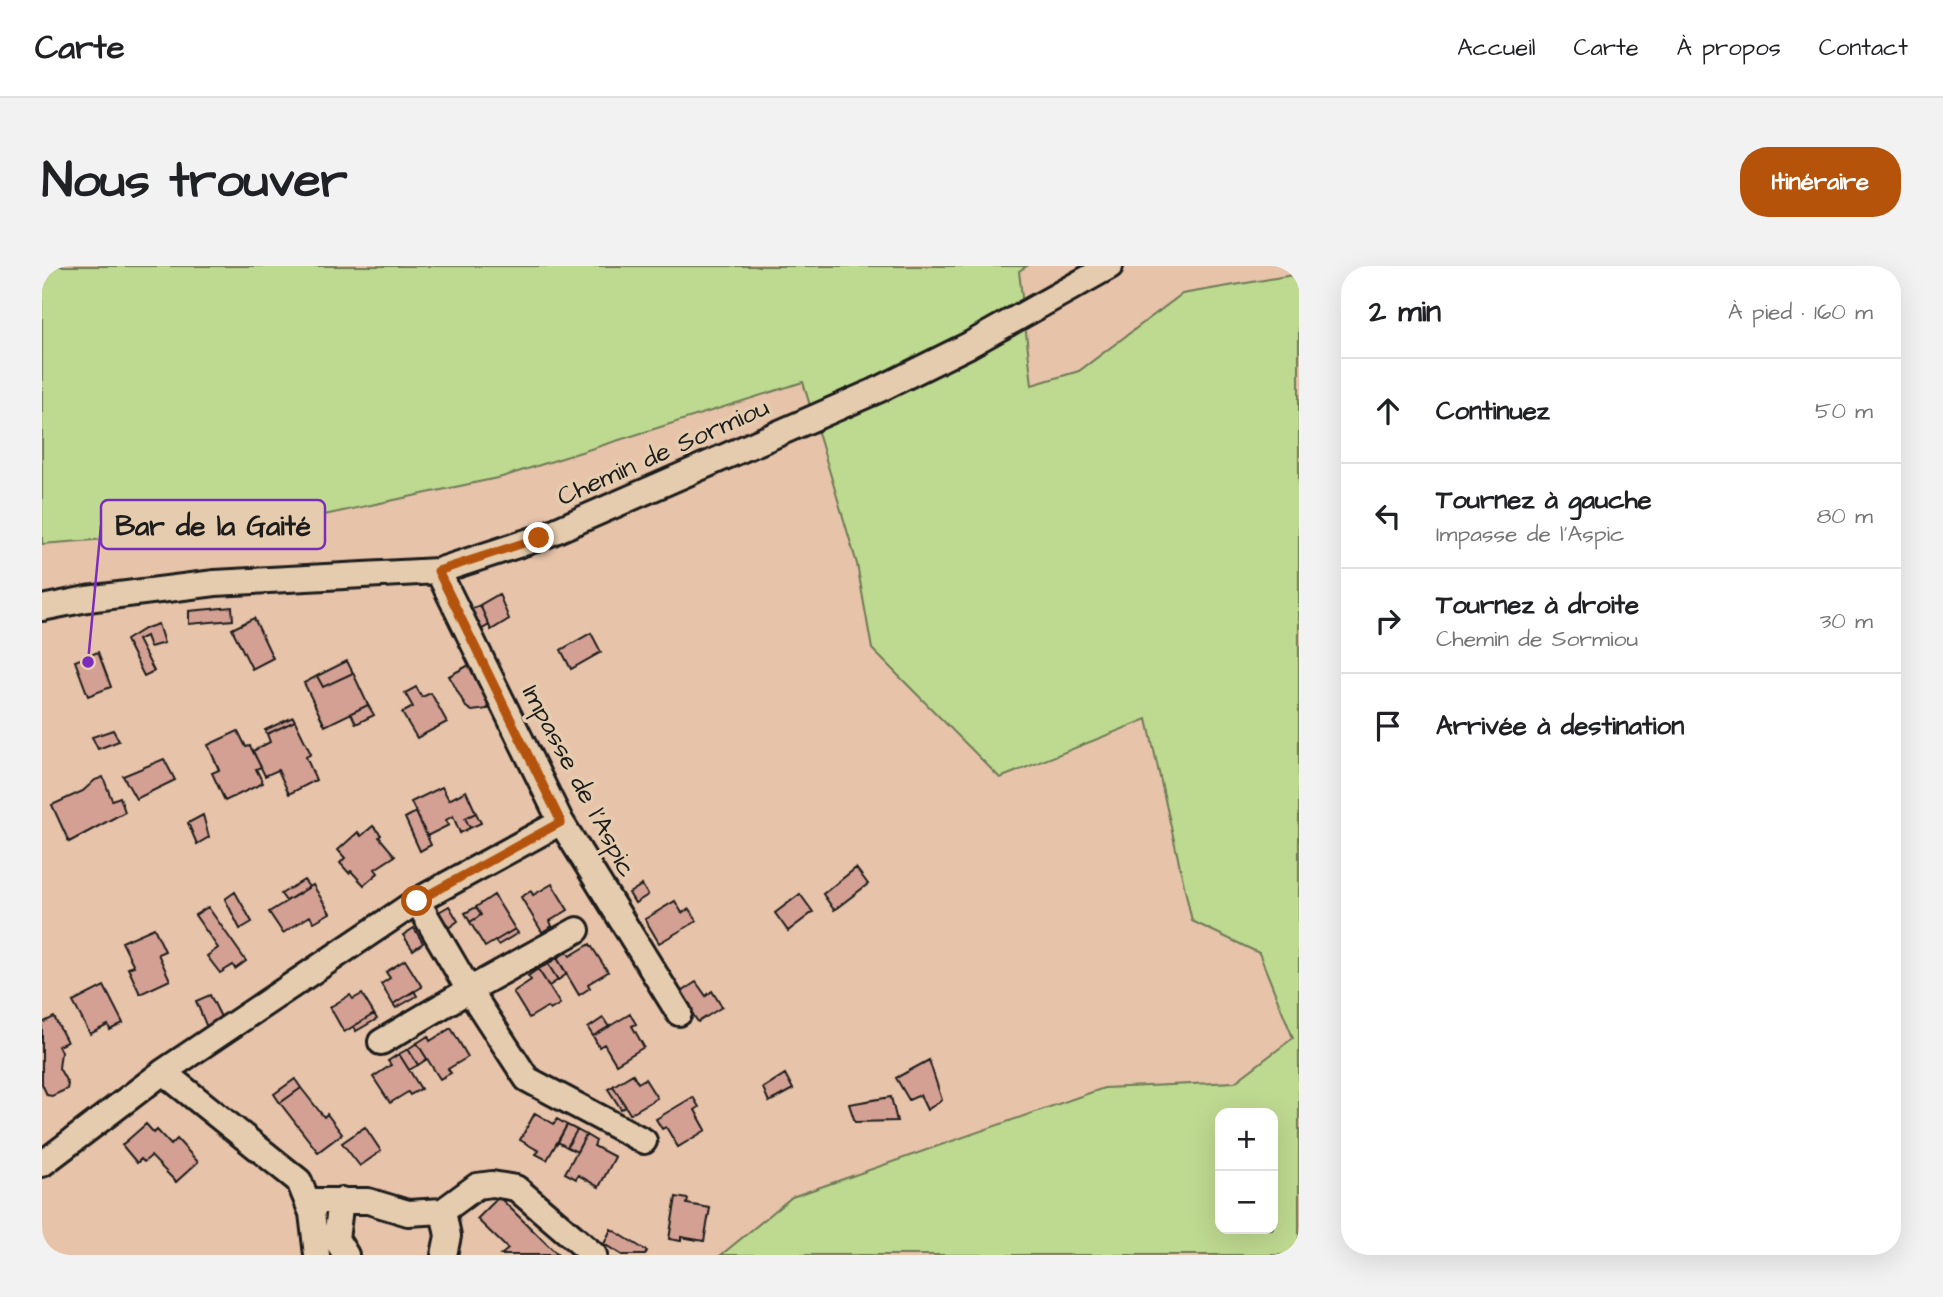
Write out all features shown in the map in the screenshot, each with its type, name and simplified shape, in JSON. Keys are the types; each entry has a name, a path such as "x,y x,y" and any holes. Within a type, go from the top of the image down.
{"street":[{"name":"Chemin de Sormiou","path":"42,608 88,599 215,583 438,571 539,538 880,389 968,345 1110,266"},
{"name":"Impasse de l'Aspic","path":"438,571 561,822 679,1013"},
{"path":"42,1164 163,1072 417,901 561,822"},
{"path":"417,901 527,1079 644,1141"},
{"path":"381,1042 469,989 577,930"},
{"path":"163,1072 299,1181 310,1207 317,1255"},
{"path":"310,1207 341,1200 369,1201 408,1213 443,1211 477,1186 492,1184 516,1188 594,1255"},
{"path":"341,1200 337,1239 346,1255"},
{"path":"443,1211 448,1236 444,1255"}],"green space":[{"path":"42,266 1027,266 1019,271 1032,385 1079,371 1182,294 1299,274 1299,1255 721,1255 792,1197 1104,1088 1235,1082 1293,1038 1259,953 1192,921 1147,719 1000,778 872,649 857,564 803,382 502,477 268,527 42,544"}],"building":[{"path":"499,594 509,619 491,630 480,605"},
{"path":"480,605 489,625 477,632 466,611"},
{"path":"232,607 233,620 189,624 189,611"},
{"path":"254,618 273,658 252,669 232,629"},
{"path":"158,624 164,643 150,647 146,636 138,640 154,671 144,676 126,640"},
{"path":"591,633 601,652 571,669 561,650"},
{"path":"98,652 111,687 88,696 75,661"},
{"path":"347,661 353,673 323,687 317,676"},
{"path":"471,664 486,695 488,709 472,711 466,707 449,676"},
{"path":"353,673 368,705 325,726 304,683 317,676 323,687"},
{"path":"416,687 422,697 431,693 447,722 417,738 402,713 413,707 405,693"},
{"path":"368,705 374,715 356,724 351,713"},
{"path":"293,717 295,721 267,734 265,730"},
{"path":"295,721 311,754 306,757 316,780 289,794 278,770 265,776 253,751 270,742 267,734"},
{"path":"113,730 119,741 98,749 92,737"},
{"path":"238,731 261,767 256,769 263,783 225,801 212,773 219,770 208,745"},
{"path":"164,759 175,780 136,799 123,776"},
{"path":"103,777 112,800 120,797 125,812 69,842 52,805 83,791 95,780"},
{"path":"442,787 449,800 466,791 476,813 465,818 470,828 460,833 453,816 446,820 449,825 427,836 411,802"},
{"path":"416,812 431,845 420,851 405,818"},
{"path":"476,813 481,823 470,828 465,818"},
{"path":"203,815 209,837 197,844 188,823"},
{"path":"373,826 395,856 375,869 378,873 364,885 340,863 345,858 338,850 358,832 361,836"},
{"path":"856,868 868,884 834,910 823,894"},
{"path":"304,880 309,887 286,901 281,894"},
{"path":"552,884 568,910 550,921 552,926 542,932 521,897 531,891 533,895"},
{"path":"313,885 330,913 314,922 310,916 283,933 269,912"},
{"path":"642,885 648,895 635,903 629,893"},
{"path":"235,892 252,922 240,929 225,899"},
{"path":"800,894 813,912 788,931 775,913"},
{"path":"494,895 515,929 485,947 470,922 481,915 476,907"},
{"path":"675,901 682,913 689,909 697,921 659,943 645,919"},
{"path":"449,906 458,921 447,929 437,913"},
{"path":"208,907 246,961 235,969 233,965 220,973 207,956 218,948 195,915"},
{"path":"476,907 481,915 470,922 465,913"},
{"path":"154,928 165,951 158,954 170,980 140,994 128,968 134,966 122,942"},
{"path":"414,928 423,943 413,950 403,935"},
{"path":"515,929 518,933 498,945 495,941"},
{"path":"590,944 608,972 588,984 590,988 579,995 557,958 567,952 570,956"},
{"path":"557,958 567,974 558,980 548,964"},
{"path":"405,960 422,987 393,1004 381,984 390,978 386,972"},
{"path":"548,964 558,980 549,986 538,969"},
{"path":"538,969 560,1004 550,1010 547,1007 529,1018 513,992 531,980 528,976"},
{"path":"696,982 706,996 712,991 722,1007 698,1022 679,993"},
{"path":"104,986 123,1023 110,1030 108,1025 90,1034 73,1002"},
{"path":"414,991 417,996 396,1008 393,1004"},
{"path":"362,994 374,1014 344,1032 330,1007 350,995 353,999"},
{"path":"210,995 222,1019 208,1030 196,1001"},
{"path":"374,1014 377,1019 356,1031 354,1026"},
{"path":"630,1014 636,1024 632,1026 644,1047 616,1064 604,1044 599,1047 593,1036"},
{"path":"54,1017 67,1042 58,1046 61,1052 59,1068 68,1084 67,1089 52,1096 47,1095 42,1084 42,1023"},
{"path":"603,1018 609,1027 593,1036 588,1028"},
{"path":"451,1028 468,1057 448,1069 451,1073 440,1079 417,1043 428,1036 430,1041"},
{"path":"417,1043 427,1059 418,1065 408,1049"},
{"path":"408,1049 418,1065 409,1070 399,1054"},
{"path":"399,1054 421,1089 410,1095 408,1092 390,1103 373,1077 391,1065 388,1061"},
{"path":"929,1060 942,1100 927,1110 920,1095 909,1100 896,1078"},
{"path":"633,1074 638,1083 645,1079 657,1098 630,1114 613,1086"},
{"path":"785,1074 793,1089 769,1102 763,1088"},
{"path":"295,1079 301,1088 280,1103 274,1094"},
{"path":"613,1086 626,1107 621,1109 608,1089"},
{"path":"301,1088 324,1117 327,1114 342,1134 318,1152 280,1103"},
{"path":"693,1097 699,1107 695,1110 706,1130 678,1147 666,1127 662,1129 656,1119"},
{"path":"891,1097 897,1121 855,1122 849,1104"},
{"path":"535,1113 554,1124 557,1119 567,1125 547,1160 536,1154 539,1151 520,1140"},
{"path":"146,1124 154,1133 157,1130 171,1145 177,1139 198,1162 176,1182 151,1156 144,1162 141,1159 137,1163 122,1145"},
{"path":"567,1125 577,1130 567,1147 558,1142"},
{"path":"365,1127 381,1151 360,1166 342,1143"},
{"path":"577,1130 586,1135 577,1152 567,1147"},
{"path":"586,1135 596,1141 594,1146 615,1157 599,1187 578,1175 576,1179 565,1173"},
{"path":"499,1197 558,1255 501,1255 508,1249 477,1219"},
{"path":"676,1197 688,1199 687,1204 710,1208 704,1241 681,1237 681,1241 669,1239"},
{"path":"611,1229 647,1251 645,1255 622,1255 604,1244"}],"place":[{"name":"Bar de la Gaité","path":"88,662"}],"route":[{"path":"417,901 561,822 438,571 539,538"}]}
